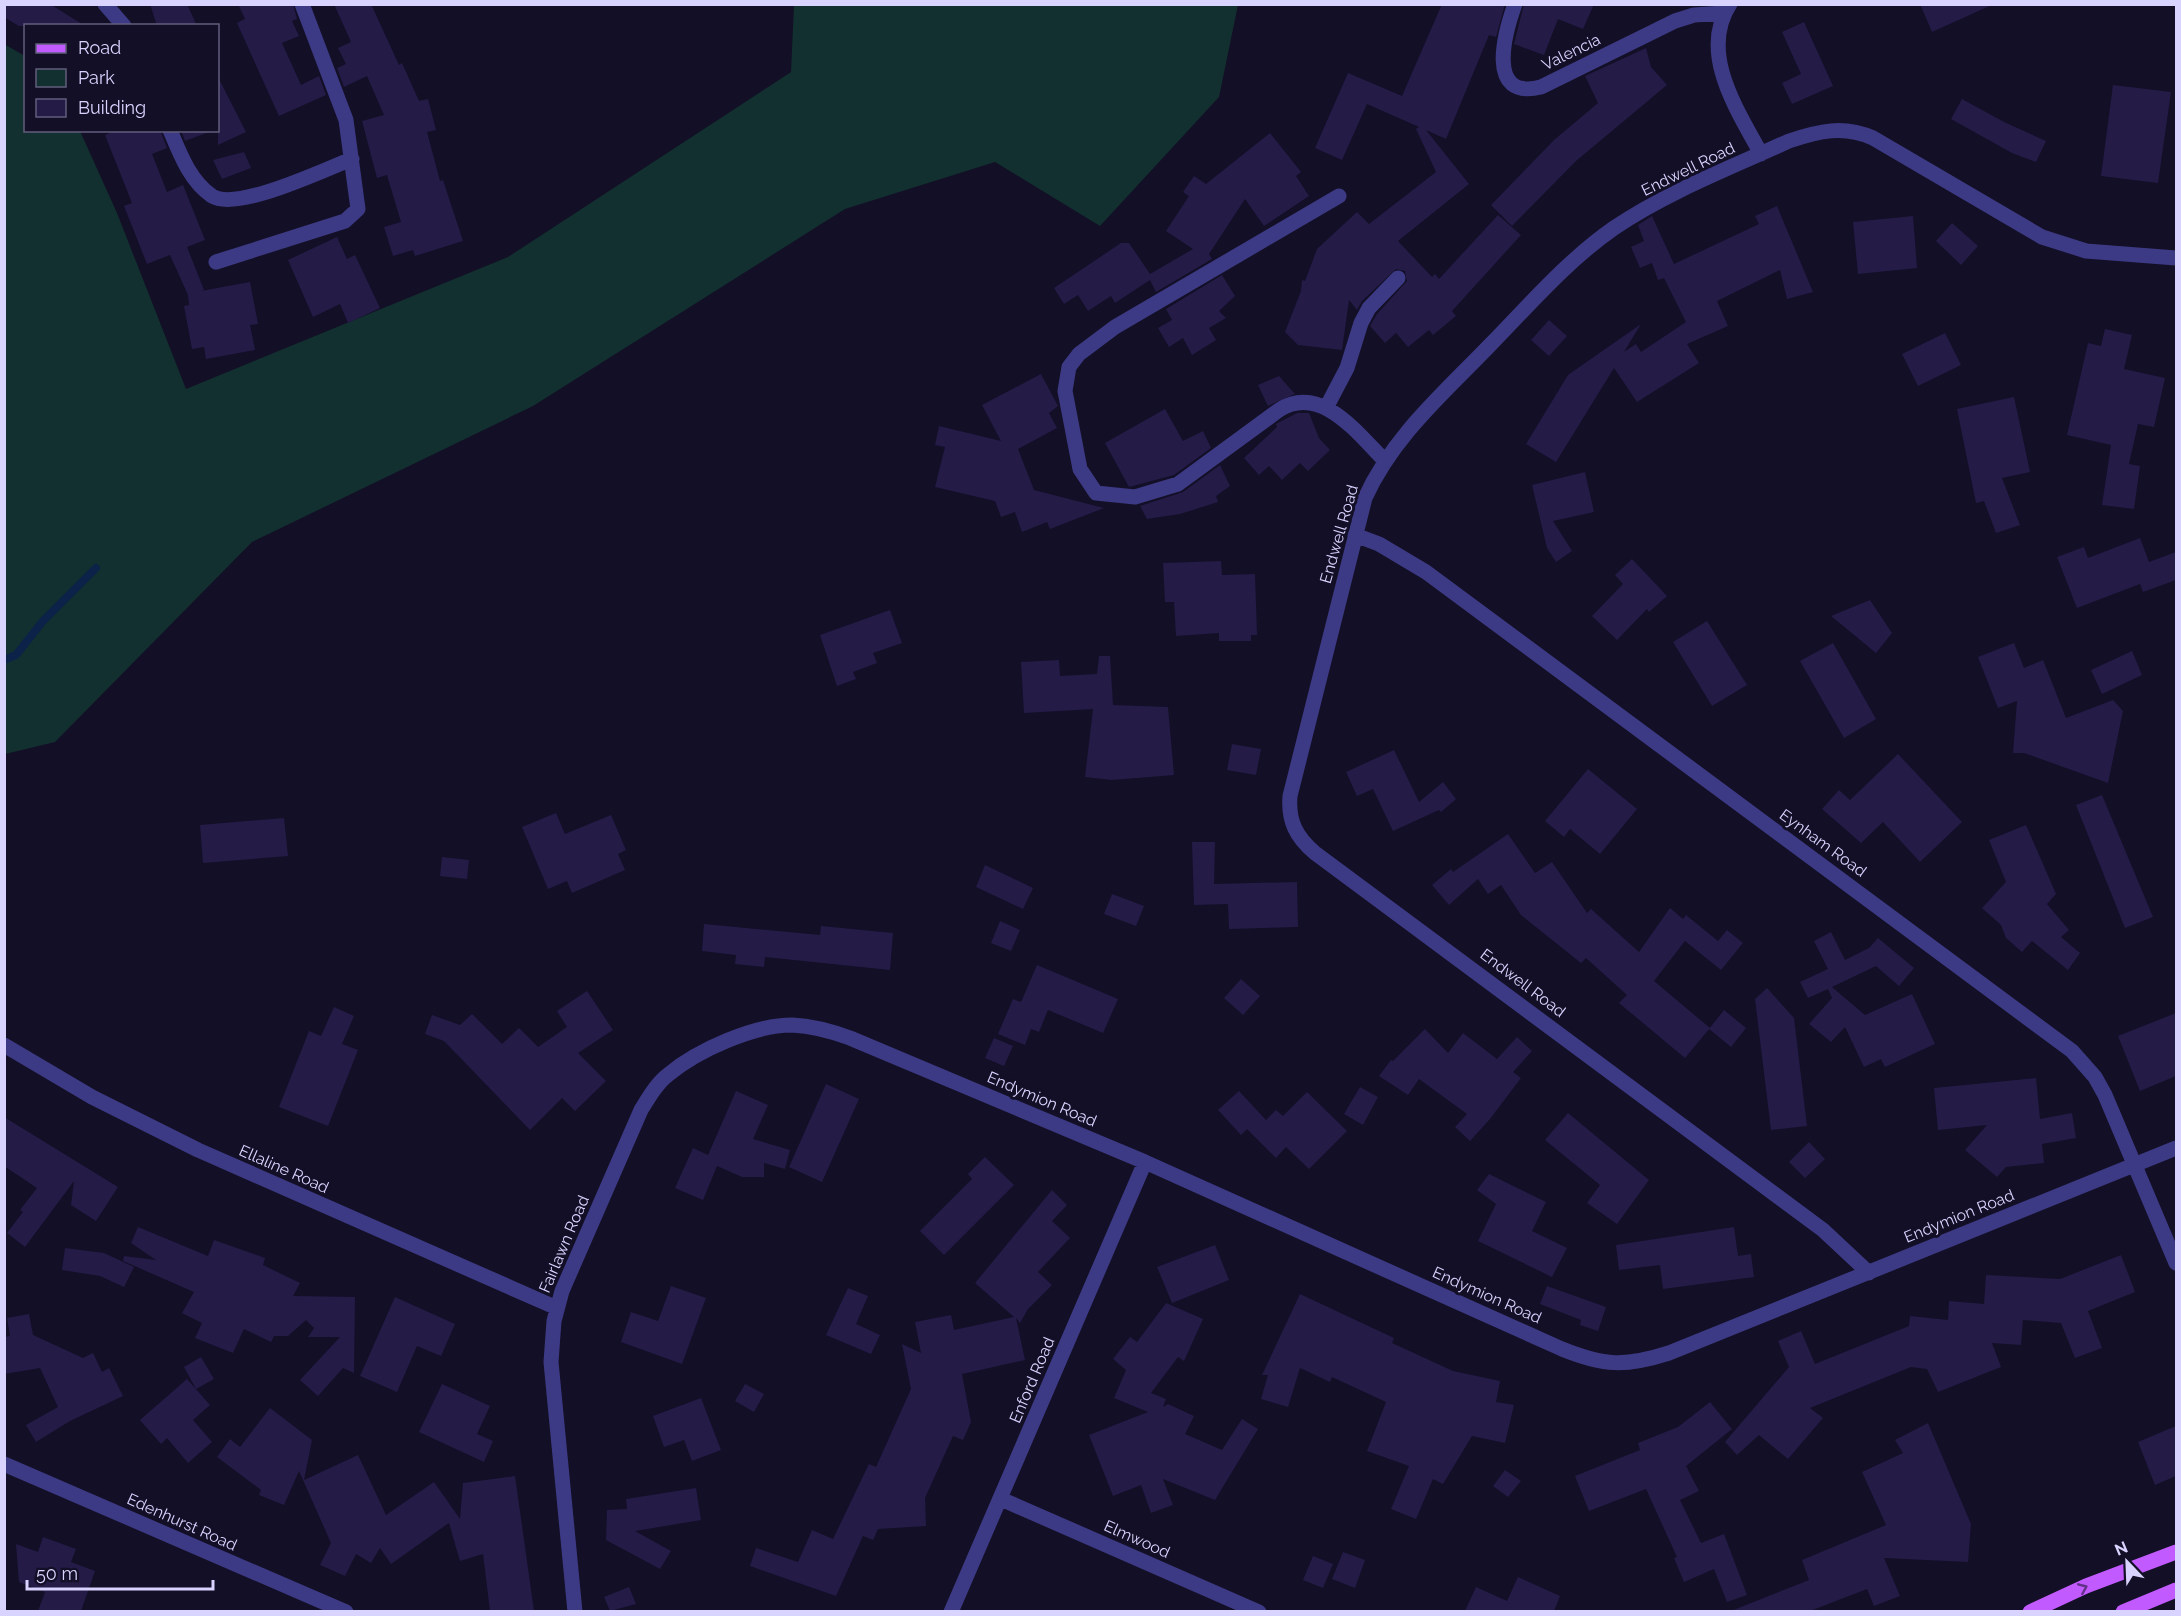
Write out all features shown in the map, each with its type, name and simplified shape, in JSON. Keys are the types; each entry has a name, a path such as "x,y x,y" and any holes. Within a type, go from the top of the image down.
{"main road":[{"path":"2030,1611 2086,1586 2176,1552"},
{"path":"2123,1611 2176,1590"}],"street":[{"path":"105,4 122,24"},
{"path":"216,262 353,217 358,201 352,159 338,94 302,4"},
{"name":"Valencia","path":"1515,4 1505,34 1502,52 1503,66 1513,84 1522,89 1531,90 1675,21 1727,9"},
{"path":"1727,9 1720,65 1731,98 1761,154"},
{"name":"Endwell Road","path":"1869,1273 1823,1230 1315,853 1296,832 1289,809 1290,796 1365,498 1385,461 1426,411 1578,257 1613,229 1653,205 1761,154 1789,141 1827,129 1858,132 2042,237 2086,251 2176,258"},
{"path":"171,132 183,161 195,179 214,197 238,200 265,194 352,159"},
{"path":"1339,196 1115,327 1078,354 1065,377 1080,469 1096,493 1136,498 1178,484 1287,404 1305,401 1326,408 1346,422 1385,461"},
{"path":"1326,408 1347,368 1361,323 1370,308 1398,278"},
{"name":"Eynham Road","path":"1355,535 1379,544 1426,573 2055,1038 2095,1077 2136,1162 2176,1263"},
{"name":"Endymion Road","path":"789,1025 829,1030 850,1038 1145,1162 1562,1349 1603,1363 1626,1364 1669,1353 2136,1162 2176,1148"},
{"name":"Fairlawn Road","path":"575,1611 551,1362 557,1308 572,1268 641,1110 653,1091 668,1075 708,1049 755,1032 789,1025"},
{"name":"Ellaline Road","path":"4,1045 92,1097 198,1150 557,1308"},
{"name":"Enford Road","path":"951,1611 1145,1162"},
{"name":"Edenhurst Road","path":"4,1464 346,1611"},
{"name":"Elmwood","path":"1001,1498 1259,1611"}],"green space":[{"path":"794,5 1238,5 1219,97 1100,226 995,162 845,209 533,406 252,542 55,742 5,754 4,44 24,55 24,132 80,132 117,213 186,389 508,257 791,72"}],"building":[{"path":"4,4 50,4 82,24 24,24 24,26 19,26 4,17"},
{"path":"150,4 187,4 196,24 156,24"},
{"path":"238,4 293,4 297,19 292,21 299,36 282,43 301,85 319,76 326,95 279,116 237,23 245,19"},
{"path":"334,4 371,4 399,65 402,63 419,101 428,99 436,130 427,132 440,181 443,180 463,241 415,256 413,250 393,256 384,227 401,222 387,175 377,178 362,121 384,115 367,76 344,87 337,68 346,64 338,48 351,42"},
{"path":"1442,4 1505,4 1496,37 1489,35 1446,139 1426,130 1469,184 1398,241 1432,277 1435,274 1439,279 1498,215 1521,235 1452,311 1456,316 1433,335 1429,330 1408,347 1396,333 1385,343 1370,326 1377,314 1407,281 1405,271 1396,269 1362,301 1357,310 1349,300 1342,350 1298,345 1285,332 1301,291 1302,280 1305,281 1317,249 1357,212 1369,224 1436,172 1416,129 1419,127 1367,104 1342,160 1315,148 1348,73 1402,96"},
{"path":"1524,4 1594,4 1583,29 1558,19 1544,55 1514,44"},
{"path":"1920,4 1994,4 1932,32"},
{"path":"1804,22 1833,86 1792,104 1782,83 1801,74 1782,32"},
{"path":"1646,48 1651,67 1667,85 1576,161 1512,226 1491,205 1554,140 1598,103 1585,76"},
{"path":"219,79 246,132 218,145 219,132"},
{"path":"2113,85 2171,92 2158,183 2101,176"},
{"path":"1962,99 2046,141 2036,162 2012,153 1951,119"},
{"path":"112,132 161,132 167,148 152,154 167,192 183,185 205,240 187,247 204,290 201,291 250,282 258,324 250,325 255,350 206,359 204,347 192,349 184,306 189,305 188,295 170,255 147,264 124,206 132,203 105,135"},
{"path":"182,132 209,132 185,141"},
{"path":"1270,133 1301,172 1296,176 1309,196 1264,226 1245,199 1209,254 1212,259 1156,292 1150,280 1115,303 1111,296 1088,311 1078,295 1064,304 1054,288 1121,243 1129,243 1150,274 1193,249 1166,231 1189,196 1183,192 1194,176 1206,184"},
{"path":"244,152 251,168 222,179 213,160"},
{"path":"1777,206 1813,292 1787,299 1780,270 1717,301 1728,326 1687,344 1699,363 1637,402 1614,368 1556,462 1526,444 1568,375 1641,324 1624,352 1636,344 1641,352 1686,322 1664,278 1658,280 1652,263 1640,268 1631,247 1644,241 1638,225 1652,216 1674,264 1759,224 1755,216"},
{"path":"1913,216 1917,268 1858,274 1853,222"},
{"path":"1952,223 1978,246 1961,265 1936,241"},
{"path":"337,237 347,259 355,255 380,308 348,323 340,304 313,317 288,260"},
{"path":"1222,275 1235,296 1219,311 1226,318 1209,328 1216,340 1192,355 1183,338 1169,347 1158,328 1172,320 1166,309"},
{"path":"1549,320 1567,336 1549,356 1531,340"},
{"path":"2105,329 2132,335 2124,369 2165,378 2154,427 2138,424 2129,464 2140,466 2134,509 2102,505 2111,445 2067,435 2088,343 2101,346"},
{"path":"1945,333 1961,365 1918,386 1902,354"},
{"path":"1041,374 1058,406 1049,413 1057,428 1018,449 1034,490 1104,508 1050,529 1047,522 1022,532 1015,512 1001,517 995,501 935,487 945,447 935,445 939,426 1001,441 982,405"},
{"path":"1279,376 1295,394 1268,406 1258,385"},
{"path":"2014,397 2030,472 2002,478 2020,525 1996,533 1984,501 1976,503 1957,409"},
{"path":"1165,409 1183,441 1203,431 1211,448 1174,475 1129,487 1105,443"},
{"path":"1297,413 1309,413 1319,438 1330,450 1308,471 1300,463 1282,480 1269,466 1259,475 1244,458 1277,427 1276,424"},
{"path":"1220,465 1230,486 1216,496 1218,502 1180,514 1147,519 1140,506 1183,492"},
{"path":"1585,472 1594,512 1553,521 1572,551 1556,562 1547,548 1532,485"},
{"path":"2140,538 2149,562 2176,552 2176,580 2143,592 2140,584 2077,608 2057,557 2084,547 2088,558"},
{"path":"1632,559 1667,596 1649,612 1647,609 1617,640 1592,616 1623,584 1615,575"},
{"path":"1221,561 1222,575 1255,574 1257,635 1251,635 1251,641 1219,641 1219,633 1176,636 1174,602 1165,602 1163,563"},
{"path":"1870,600 1892,633 1876,653 1831,616"},
{"path":"890,610 902,643 873,653 877,663 853,672 856,679 837,686 820,635"},
{"path":"1707,621 1747,685 1712,706 1673,642"},
{"path":"1833,643 1876,719 1844,738 1800,661"},
{"path":"2014,643 2024,668 2043,660 2066,718 2113,700 2123,711 2108,783 2024,753 2013,753 2017,701 1998,708 1978,657"},
{"path":"2132,651 2142,675 2102,694 2091,670"},
{"path":"1099,656 1110,656 1113,705 1168,707 1174,775 1112,780 1085,777 1093,709 1024,713 1021,662 1059,660 1060,676 1097,674"},
{"path":"1232,744 1261,749 1256,775 1227,770"},
{"path":"1394,750 1419,802 1443,782 1456,799 1441,812 1439,810 1393,831 1373,789 1357,796 1346,772"},
{"path":"1898,754 1962,822 1920,862 1883,822 1861,843 1822,809 1839,790 1850,800"},
{"path":"1588,769 1637,809 1600,854 1570,829 1564,837 1545,821"},
{"path":"2102,795 2153,917 2125,928 2076,805"},
{"path":"556,813 565,834 611,815 626,850 618,854 625,870 572,893 567,881 548,889 522,827"},
{"path":"284,818 288,856 203,863 200,825"},
{"path":"2026,825 2056,894 2047,904 2069,930 2061,937 2080,953 2068,970 2032,941 2022,952 2006,938 2001,925 1982,908 2006,882 1989,840"},
{"path":"1508,834 1535,873 1552,862 1587,913 1591,909 1639,952 1670,908 1683,919 1686,915 1718,941 1727,930 1743,943 1721,970 1685,941 1654,981 1710,1028 1685,1058 1619,1003 1627,995 1586,958 1581,963 1521,915 1501,885 1488,894 1478,879 1449,905 1432,885 1451,869 1453,872"},
{"path":"1192,842 1215,842 1214,884 1297,882 1298,927 1229,929 1228,904 1194,905"},
{"path":"442,857 469,860 467,879 440,876"},
{"path":"985,865 1033,888 1023,909 976,887"},
{"path":"1112,894 1144,906 1136,926 1104,914"},
{"path":"1000,921 1020,930 1011,951 991,943"},
{"path":"704,924 820,935 821,926 893,933 890,970 765,957 764,967 735,964 736,955 702,951"},
{"path":"1831,932 1845,960 1869,948 1878,938 1914,968 1899,986 1876,966 1832,987 1865,1015 1912,994 1935,1044 1885,1067 1881,1059 1864,1067 1845,1027 1831,1042 1809,1024 1832,998 1828,989 1808,998 1800,982 1828,969 1814,941"},
{"path":"1037,965 1118,999 1103,1033 1048,1010 1039,1032 1031,1029 1025,1045 998,1034 1013,999 1021,1002"},
{"path":"1241,979 1260,996 1243,1015 1224,998"},
{"path":"1767,988 1794,1018 1807,1126 1771,1130 1755,999"},
{"path":"587,991 613,1030 578,1053 606,1081 575,1111 562,1098 530,1130 444,1041 425,1034 432,1015 460,1025 472,1014 502,1044 519,1028 538,1047 567,1027 557,1011"},
{"path":"334,1007 354,1016 342,1044 358,1050 328,1126 279,1107 309,1031 321,1036"},
{"path":"1724,1010 1746,1028 1731,1047 1709,1029"},
{"path":"2176,1013 2176,1076 2140,1091 2118,1036"},
{"path":"1425,1029 1448,1053 1463,1033 1497,1059 1517,1037 1532,1051 1513,1072 1521,1078 1470,1141 1455,1127 1467,1114 1419,1079 1408,1095 1379,1076 1391,1060 1393,1061"},
{"path":"994,1038 1013,1046 1004,1066 985,1058"},
{"path":"2036,1078 2040,1119 2072,1113 2076,1138 2042,1144 2044,1163 2006,1167 1997,1177 1965,1150 1987,1125 1938,1130 1934,1088"},
{"path":"826,1084 859,1099 822,1182 789,1167"},
{"path":"1360,1087 1378,1097 1363,1125 1344,1114"},
{"path":"736,1091 768,1105 753,1139 790,1150 785,1169 764,1163 764,1177 742,1177 717,1166 703,1200 675,1188 693,1148 708,1155"},
{"path":"1239,1091 1266,1120 1276,1110 1283,1116 1307,1092 1347,1131 1309,1169 1286,1147 1276,1158 1247,1129 1241,1135 1218,1110"},
{"path":"1568,1113 1649,1180 1617,1224 1587,1203 1600,1185 1545,1140"},
{"path":"4,1117 118,1187 96,1221 71,1205 74,1181 25,1247 7,1233 23,1212 20,1210 37,1188 4,1166"},
{"path":"1809,1142 1825,1159 1805,1178 1789,1162"},
{"path":"985,1157 1014,1185 944,1255 920,1231 972,1179 968,1174"},
{"path":"1489,1174 1546,1202 1532,1231 1567,1248 1552,1277 1478,1241 1496,1204 1477,1190"},
{"path":"1052,1190 1067,1205 1052,1221 1070,1238 1038,1272 1052,1285 1028,1309 1020,1323 1016,1318 1025,1360 962,1374 971,1422 963,1440 953,1436 925,1498 926,1526 878,1529 873,1540 863,1536 836,1596 750,1566 756,1548 798,1562 812,1530 833,1539 869,1464 876,1467 911,1389 902,1344 921,1353 915,1322 951,1315 954,1330 1014,1317 975,1283"},
{"path":"138,1227 208,1256 214,1240 265,1258 263,1265 300,1283 293,1296 355,1297 354,1373 343,1368 318,1396 300,1380 340,1337 308,1337 314,1328 306,1320 288,1336 274,1336 271,1342 244,1329 233,1353 195,1338 202,1323 182,1313 194,1292 123,1261 124,1256 156,1260 131,1243"},
{"path":"1734,1227 1738,1256 1751,1254 1754,1277 1663,1289 1660,1265 1619,1270 1616,1245"},
{"path":"1215,1245 1229,1280 1172,1303 1157,1267"},
{"path":"65,1248 104,1253 134,1267 124,1287 100,1276 62,1270"},
{"path":"2121,1255 2135,1292 2088,1311 2102,1348 2075,1358 2061,1323 2023,1320 2021,1345 1992,1343 2001,1367 1938,1392 1927,1369 1911,1367 1810,1408 1823,1418 1788,1459 1759,1435 1737,1455 1725,1442 1789,1367 1778,1341 1801,1331 1815,1364 1909,1326 1910,1316 1948,1320 1949,1301 1984,1304 1986,1275 2060,1279"},
{"path":"671,1286 706,1298 682,1364 621,1342 631,1312 658,1321"},
{"path":"1547,1286 1606,1307 1598,1331 1580,1325 1581,1320 1540,1304"},
{"path":"848,1288 868,1296 856,1324 880,1335 871,1354 826,1335"},
{"path":"1300,1294 1394,1338 1392,1343 1453,1371 1500,1381 1496,1402 1514,1405 1505,1443 1472,1436 1443,1484 1433,1479 1416,1519 1391,1509 1409,1466 1367,1451 1386,1402 1332,1377 1330,1382 1300,1368 1288,1407 1261,1399 1268,1375 1262,1375"},
{"path":"395,1297 455,1324 441,1356 417,1346 397,1392 360,1376"},
{"path":"1166,1303 1203,1319 1184,1361 1178,1357 1151,1393 1166,1399 1163,1407 1168,1404 1194,1416 1185,1434 1222,1450 1242,1419 1258,1429 1215,1500 1163,1479 1173,1505 1151,1513 1141,1485 1113,1496 1089,1435 1148,1412 1114,1398 1126,1370 1113,1359 1130,1337 1137,1342"},
{"path":"29,1314 33,1335 83,1358 93,1353 102,1372 109,1368 123,1396 70,1421 36,1442 26,1425 58,1407 40,1368 4,1374 4,1337 10,1336 7,1318"},
{"path":"201,1357 214,1379 196,1389 184,1367"},
{"path":"187,1379 210,1405 193,1420 212,1442 188,1463 167,1438 161,1444 140,1420"},
{"path":"442,1384 490,1406 477,1434 493,1441 484,1462 419,1432"},
{"path":"745,1384 764,1394 754,1412 735,1401"},
{"path":"701,1398 721,1450 692,1461 684,1440 664,1447 653,1416"},
{"path":"1710,1402 1732,1429 1686,1466 1699,1491 1680,1500 1701,1543 1724,1534 1747,1595 1727,1602 1714,1569 1684,1582 1674,1558 1677,1557 1646,1489 1589,1511 1575,1476 1640,1450 1638,1443 1678,1427"},
{"path":"270,1408 312,1440 304,1480 358,1455 386,1515 434,1482 460,1519 463,1483 515,1476 534,1611 490,1611 483,1554 460,1561 449,1523 391,1564 380,1548 371,1563 356,1554 345,1576 320,1565 331,1543 299,1471 284,1505 259,1495 261,1490 217,1457 230,1439 240,1447"},
{"path":"1928,1423 1971,1524 1968,1562 1884,1558 1900,1596 1874,1606 1867,1589 1810,1611 1731,1611 1809,1580 1802,1560 1886,1525 1862,1472 1903,1453 1895,1440"},
{"path":"2176,1426 2176,1476 2155,1485 2138,1442"},
{"path":"1505,1470 1521,1481 1508,1497 1493,1486"},
{"path":"696,1488 701,1520 635,1531 671,1551 660,1569 606,1540 607,1510 627,1509 626,1499"},
{"path":"43,1537 76,1549 71,1562 95,1571 81,1611 38,1611 45,1592 19,1582 16,1544 38,1552"},
{"path":"1343,1552 1365,1560 1355,1588 1332,1579"},
{"path":"1313,1556 1333,1564 1323,1588 1303,1580"},
{"path":"1518,1577 1560,1596 1554,1611 1465,1611 1476,1587 1507,1601"},
{"path":"629,1587 636,1604 610,1611 604,1597"}],"waterway":[{"path":"4,660 16,655 43,621 96,568"}]}
